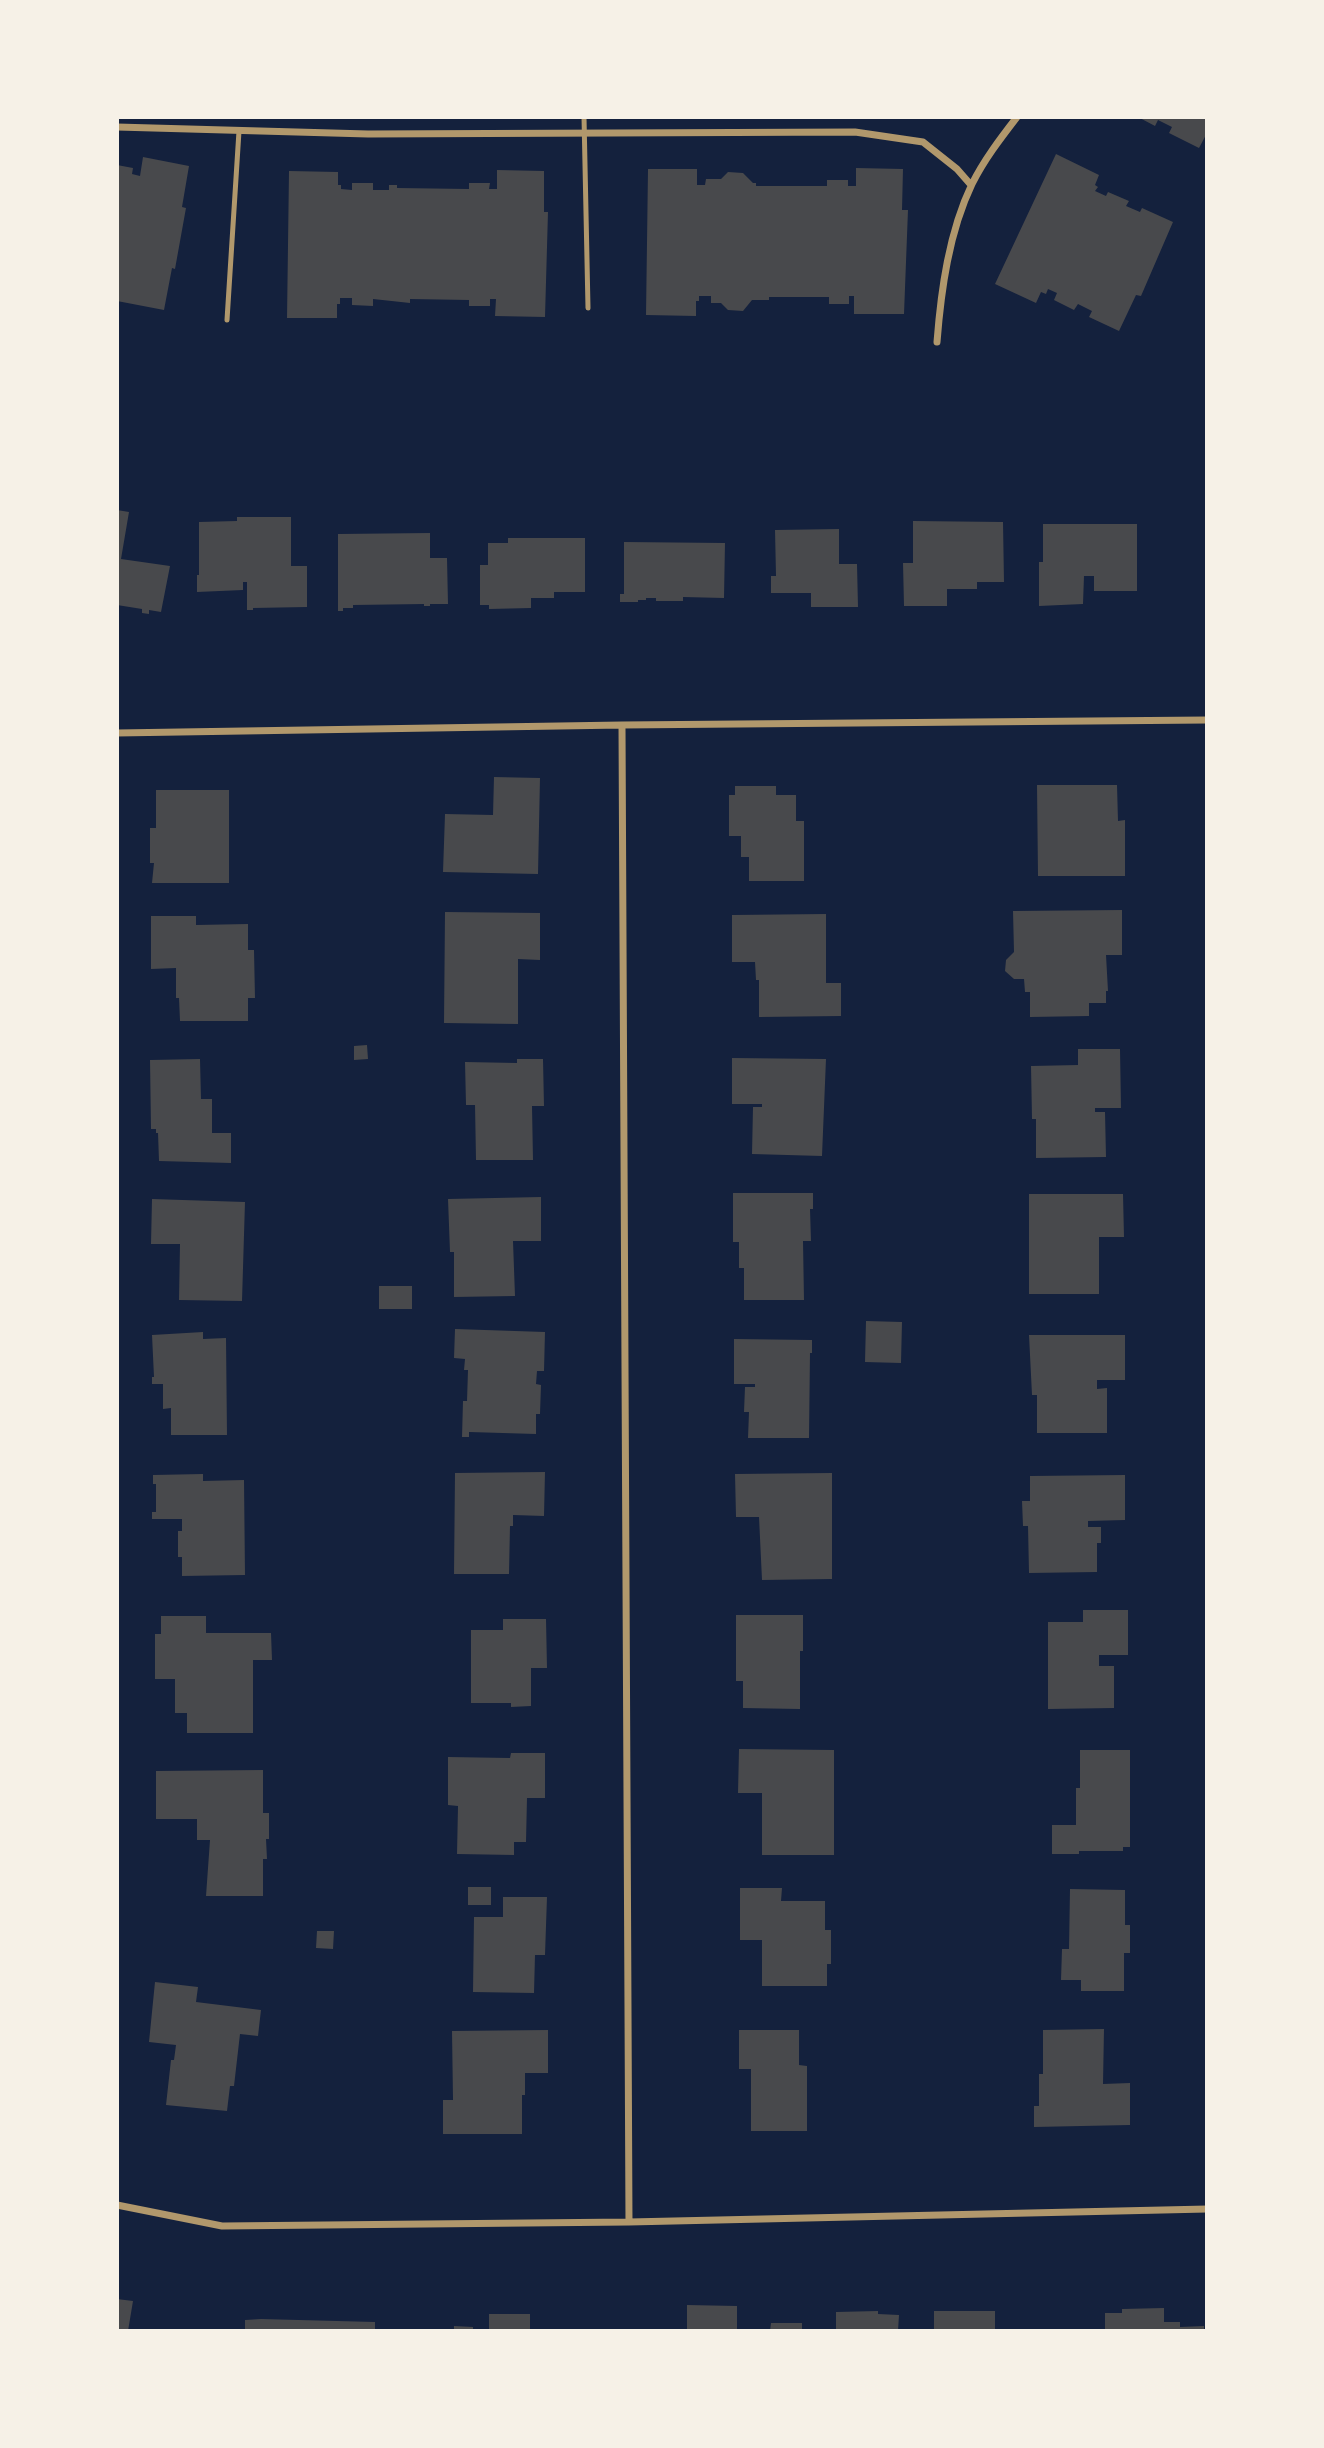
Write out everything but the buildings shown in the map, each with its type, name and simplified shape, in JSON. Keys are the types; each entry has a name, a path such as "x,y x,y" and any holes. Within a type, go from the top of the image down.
{"street":[{"path":"937,342 953,236 971,186 993,147 1017,117"},
{"path":"117,127 368,134 855,132 923,142 957,169 971,186"},
{"path":"117,733 1207,720"},
{"path":"622,725 629,2222"},
{"path":"117,2205 222,2225 629,2222 1207,2209"}],"lane":[{"path":"584,117 588,308"},
{"path":"228,320 239,131"}]}
